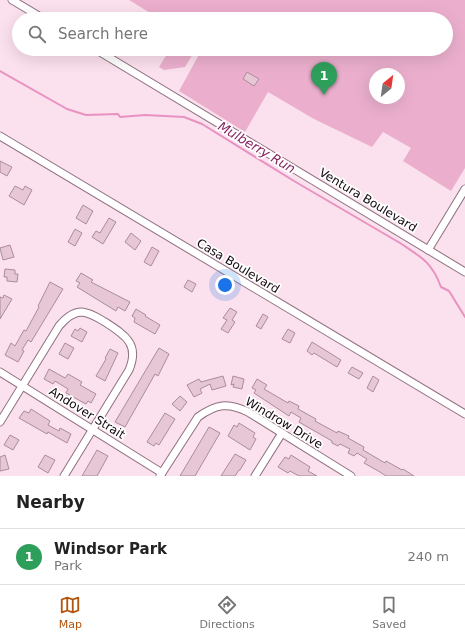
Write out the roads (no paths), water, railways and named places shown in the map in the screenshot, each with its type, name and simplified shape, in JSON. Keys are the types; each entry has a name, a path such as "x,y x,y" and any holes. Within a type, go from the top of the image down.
{"street":[{"path":"12,0 32,12"},
{"name":"Ventura Boulevard","path":"107,56 465,272"},
{"name":"Casa Boulevard","path":"0,136 465,414"},
{"path":"428,250 465,189"},
{"path":"0,422 64,320 82,312 95,316 122,333 127,338 133,350 133,357 129,370 64,476"},
{"name":"Andover Strait","path":"0,372 161,474"},
{"name":"Windrow Drive","path":"161,474 198,417 207,410 217,406 228,406 239,407 351,476"},
{"path":"255,476 282,433"}],"waterway":[{"name":"Mulberry Run","path":"0,71 67,109 86,115 118,114 120,117 145,115 184,117 202,124 420,256 430,266 441,287 449,291 465,317"}],"place":[{"name":"Windsor Park","path":"324,95"}]}
